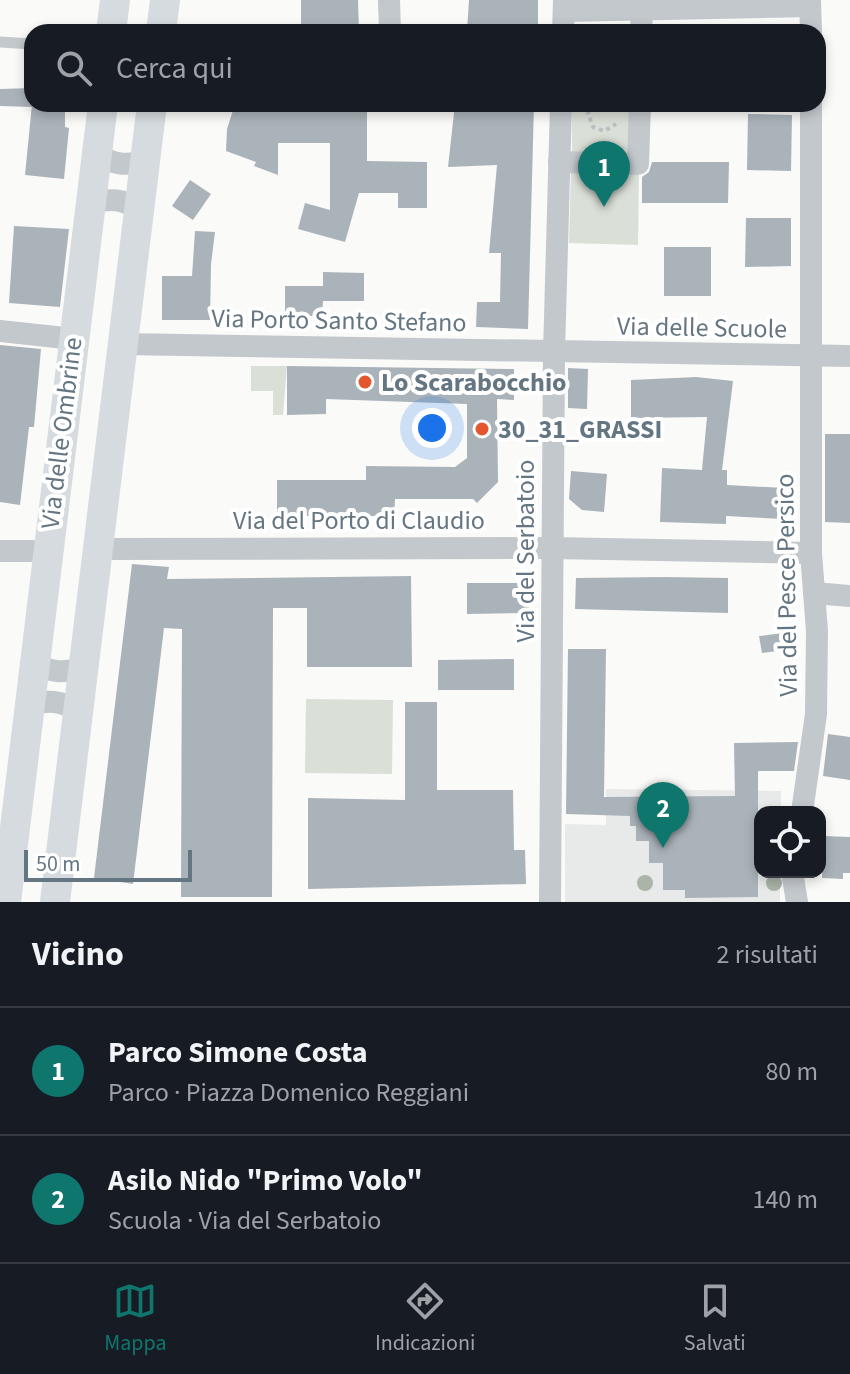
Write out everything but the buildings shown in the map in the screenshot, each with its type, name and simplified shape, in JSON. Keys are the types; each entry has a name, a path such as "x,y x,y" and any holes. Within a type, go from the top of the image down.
{"street":[{"path":"112,24 115,0"},
{"path":"162,24 165,0"},
{"path":"389,0 390,24"},
{"path":"564,14 651,13 810,3 811,24"},
{"name":"Via delle Ombrine","path":"6,902 46,551 102,112"},
{"name":"Via delle Ombrine","path":"55,902 151,112"},
{"name":"Via del Serbatoio","path":"550,902 554,353 561,112"},
{"path":"559,162 638,164 640,112"},
{"name":"Via del Pesce Persico","path":"803,806 816,714 811,553 814,356 811,112"},
{"path":"97,154 109,162 129,165 146,161"},
{"path":"91,202 112,198 125,201 139,210"},
{"path":"0,331 74,339"},
{"name":"Via Porto Santo Stefano","path":"122,344 554,353"},
{"name":"Via delle Scuole","path":"554,353 850,356"},
{"name":"Via del Porto di Claudio","path":"98,549 553,548 811,553"},
{"path":"0,551 46,551"},
{"path":"814,593 850,596"},
{"path":"34,663 47,671 63,673 83,668"},
{"path":"29,705 49,700 64,703 78,711"},
{"path":"793,878 797,902"}],"lane":[{"path":"0,42 24,44"}],"path":[{"path":"591,112 588,118 597,130 608,130 619,118"}],"shaded area":[{"path":"572,112 629,112 630,154 572,155"},
{"path":"571,168 639,170 638,245 569,243"},
{"path":"251,366 287,366 283,415 273,415 273,391 251,391"},
{"path":"306,699 393,700 392,774 305,773"},
{"path":"606,789 781,791 781,806 754,806 754,878 780,878 780,902 565,902 565,824 606,825"}],"place":[{"name":"Parco Simone Costa","path":"604,207"},
{"name":"Lo Scarabocchio","path":"365,382"},
{"name":"30_31_GRASSI","path":"482,429"},
{"name":"Asilo Nido \"Primo Volo\"","path":"663,848"}]}
